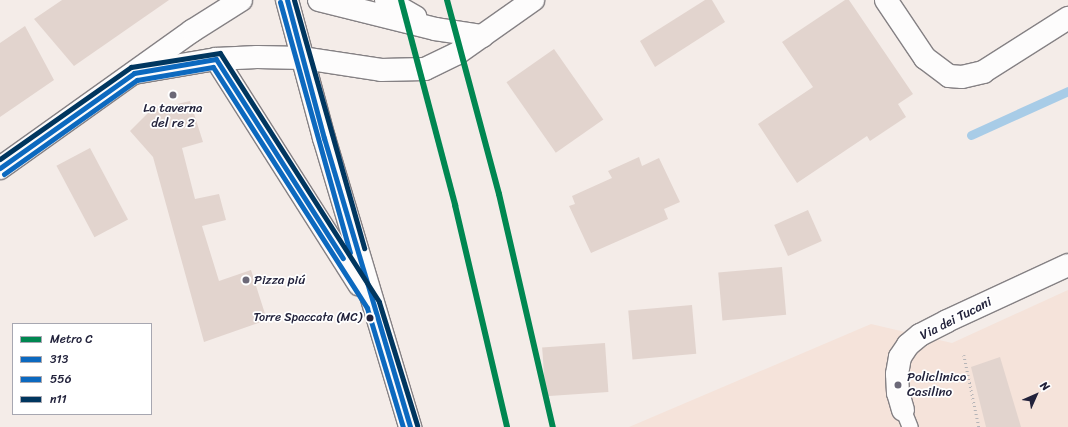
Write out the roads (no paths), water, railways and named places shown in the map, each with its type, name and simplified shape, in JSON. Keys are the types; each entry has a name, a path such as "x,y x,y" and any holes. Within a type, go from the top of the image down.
{"street":[{"path":"0,168 241,0"},
{"path":"287,0 324,138 410,427"},
{"path":"319,0 435,29 482,36"},
{"path":"386,0 435,29"},
{"path":"134,74 216,59 303,58 381,70 416,70 449,59 533,0"},
{"path":"886,0 925,58 949,76 962,77 988,69 1068,18"},
{"path":"216,59 373,305"},
{"name":"Via dei Tucani","path":"907,419 898,393 897,374 900,357 908,345 920,335 1068,265"}],"waterway":[{"path":"971,135 1068,91"}],"metro line":[{"name":"C","path":"401,0 455,205 507,427"},
{"name":"C","path":"447,0 499,194 553,427"}],"place":[{"name":"La taverna del re 2","path":"173,95"},
{"name":"Pizza piú","path":"246,280"},
{"name":"Torre Spaccata (MC)","path":"370,318"},
{"name":"Policlinico Casilino","path":"898,385"}]}
